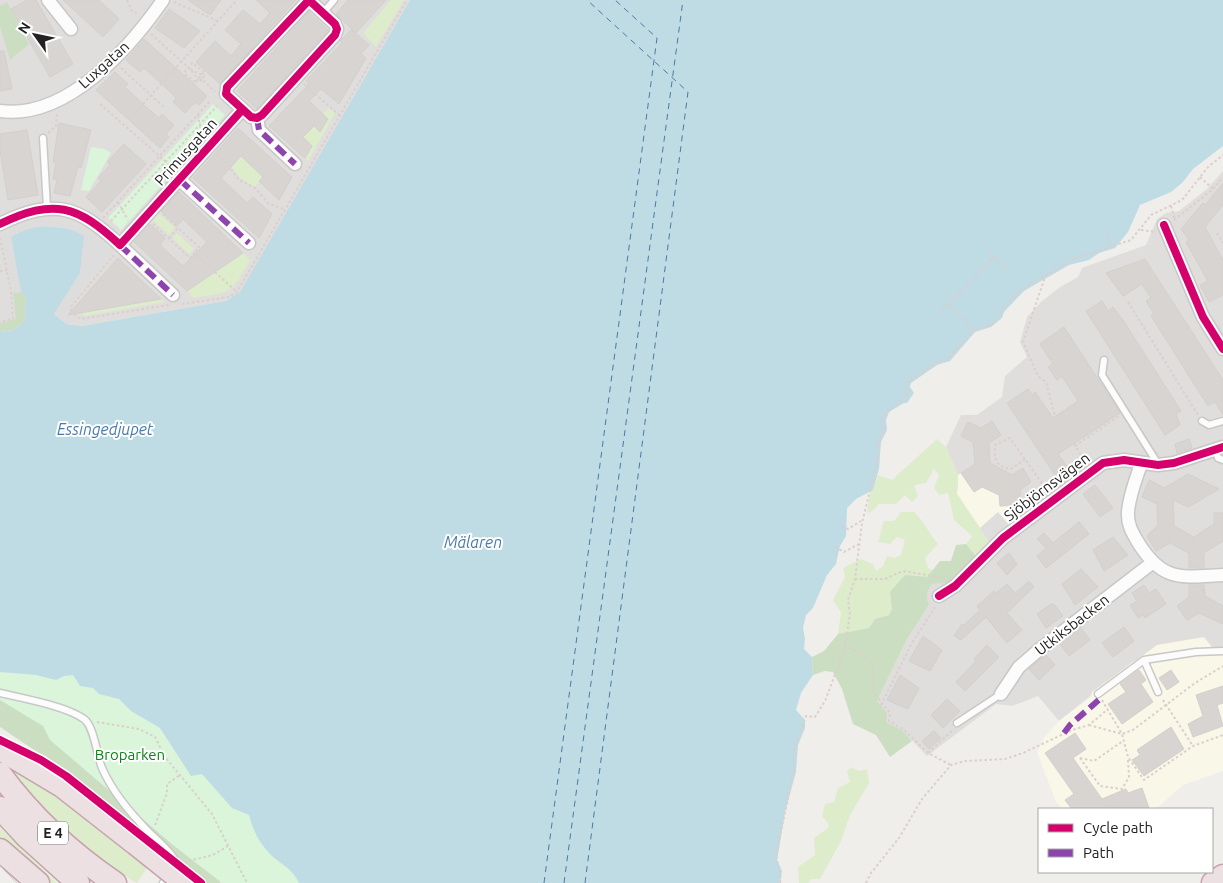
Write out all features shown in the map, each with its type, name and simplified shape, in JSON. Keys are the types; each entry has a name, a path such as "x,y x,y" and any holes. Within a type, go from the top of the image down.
{"highway":[{"path":"0,749 62,786 143,839 186,878"},
{"name":"E 4","path":"0,774 40,820 66,845 115,883"},
{"name":"E 4","path":"0,808 26,836 78,883"},
{"path":"0,850 38,883"},
{"path":"1213,883 1223,876"}],"street":[{"path":"48,0 71,30"},
{"name":"Luxgatan","path":"0,111 24,112 56,100 87,83 120,52 167,0"},
{"path":"309,0 335,24 336,35 257,118 242,110 226,94 228,87 309,0"},
{"name":"Primusgatan","path":"119,248 178,175 242,110"},
{"path":"257,118 259,130 295,164"},
{"name":"Primusgatan","path":"178,175 250,243"},
{"path":"0,224 20,214 47,208 63,210 86,217 97,224 119,248 176,301"},
{"path":"1170,223 1203,317 1223,349"},
{"name":"Sjöbjörnsvägen","path":"939,596 956,586 1003,538 1103,463 1114,460 1141,464 1174,463 1219,448"},
{"path":"1141,464 1128,511 1128,522 1133,534 1152,563 1161,570 1180,576 1223,575"},
{"name":"Utkiksbacken","path":"1001,694 1019,668 1040,649 1152,563"}],"lane":[{"path":"323,12 334,0"},
{"path":"43,138 47,208"},
{"path":"1104,360 1102,375 1158,464"},
{"path":"1202,421 1209,425 1223,421"},
{"path":"1219,448 1218,458 1223,460"},
{"path":"1098,694 1144,660 1196,652 1223,652"},
{"path":"1144,660 1158,692"},
{"path":"0,693 50,706 85,719 91,729 101,767 129,811 143,839 167,848 174,862 163,883"},
{"path":"957,723 1001,694"}],"path":[{"path":"127,0 132,11 141,16"},
{"path":"167,0 218,21"},
{"path":"133,115 237,0"},
{"path":"74,314 80,319 176,301 229,297 237,292 407,0"},
{"path":"147,31 181,62 204,76 202,80"},
{"path":"192,63 204,72 195,82 184,73 189,68 192,63"},
{"path":"118,66 164,107"},
{"path":"189,68 194,77 200,82 202,80"},
{"path":"199,77 217,93"},
{"path":"301,81 340,115"},
{"path":"103,218 211,100"},
{"path":"100,104 166,162 178,175"},
{"path":"109,223 217,106"},
{"path":"43,138 56,126 58,109"},
{"path":"198,114 203,140"},
{"path":"1209,148 1212,153"},
{"path":"213,152 225,161 239,180 255,188 268,203 284,210"},
{"path":"780,883 782,871 777,863 776,854 792,780 794,750 806,716 814,717 825,701 845,645 850,615 848,600 855,579 862,521 877,462 878,444 884,426 882,418 887,411 910,392 906,387 907,382 948,357 974,330 990,325 999,317 1000,309 1019,291 1073,259 1131,240 1151,215 1182,200 1208,167 1223,155"},
{"path":"1200,177 1213,189"},
{"path":"1140,230 1154,233 1170,223 1213,189 1223,177"},
{"path":"118,202 129,222"},
{"path":"1170,223 1171,206"},
{"path":"150,220 190,258 200,247 159,210"},
{"path":"169,238 178,228"},
{"path":"1106,229 1111,247"},
{"path":"1217,233 1223,243"},
{"path":"0,238 11,291 13,319 0,322"},
{"path":"71,311 70,308 119,248"},
{"path":"194,253 237,292"},
{"path":"990,253 1006,269"},
{"path":"938,314 994,257"},
{"path":"0,271 6,270"},
{"path":"1047,273 1044,278 1041,296 1023,342 1038,376 1046,382 1055,416"},
{"path":"1128,302 1202,421"},
{"path":"948,304 974,330"},
{"path":"1091,471 1074,445 1126,412"},
{"path":"1025,459 1011,469 1007,468 997,463 994,458 995,445 1010,438 1025,459 1054,500"},
{"path":"842,526 846,526 848,529 862,521"},
{"path":"835,547 844,552 859,544"},
{"path":"855,579 885,579 903,571 949,578"},
{"path":"881,705 912,643 934,610 939,596"},
{"path":"845,645 863,655 872,664 874,693 881,705 890,713 888,721 903,729 928,753 951,765"},
{"path":"1090,725 1122,734 1133,730 1195,683 1223,666"},
{"path":"1103,703 1122,734 1124,741 1128,757 1129,777 1122,789 1100,786 1080,758 1094,761 1124,741"},
{"path":"1167,706 1193,746"},
{"path":"866,883 870,873 899,838 922,798 951,765 965,761 1005,759 1072,730 1090,725 1107,710"},
{"path":"928,753 957,723"},
{"path":"107,724 139,729 155,737 165,757 212,814 247,883"},
{"path":"1128,757 1144,780 1193,746 1223,735"},
{"path":"143,839 162,808 167,784 180,775"},
{"path":"174,862 183,863 213,855 228,846"},
{"path":"174,862 186,878"}],"shaded area":[{"path":"0,0 410,0 240,293 226,301 82,326 66,324 26,297 25,321 0,332"},
{"path":"1223,171 1223,647 1212,647 1132,662 1059,721 1038,696 1012,706 996,704 927,756 902,730 886,722 877,701 907,639 929,605 926,597 927,590 932,584 949,583 957,577 989,542 957,494 958,475 946,447 961,415 977,415 1002,397 1005,376 1027,357 1020,342 1027,317 1041,302 1060,287 1078,277 1082,268 1146,245 1157,219 1166,213 1179,211 1207,189"},
{"path":"971,466 980,478 1020,499 1020,505 1027,513 1010,526 998,512 980,528 957,494 958,475"},
{"path":"1204,637 1212,647 1223,647 1223,771 1183,785 1157,808 1062,808 1056,802 1037,752 1044,738 1059,721 1091,697 1092,692 1157,645"}],"green space":[{"path":"391,0 404,0 376,47 363,33"},
{"path":"7,2 29,44 10,60 0,26 0,6"},
{"path":"213,104 225,115 121,230 108,218"},
{"path":"329,108 335,113 308,161 305,158 312,146 303,137 314,126 320,132 323,114"},
{"path":"91,147 104,149 111,153 89,191 81,190"},
{"path":"241,156 263,177 255,187 240,178 231,166"},
{"path":"159,213 175,228 169,235 153,220"},
{"path":"177,233 194,249 189,254 172,238"},
{"path":"243,253 250,260 234,286 229,290 194,298 187,291"},
{"path":"21,292 26,297 25,321 13,330 0,332 0,323 16,319 13,293"},
{"path":"161,299 165,302 84,316 81,313"},
{"path":"937,439 946,447 958,475 957,494 989,542 976,556 966,544 972,536 954,520 948,493 939,495 934,488 939,475 934,469 926,483 914,485 918,496 912,502 905,495 896,504 879,504 870,513 867,512 870,492 873,490 878,475 892,480"},
{"path":"901,512 914,512 938,544 925,558 928,568 933,570 927,577 890,592 892,609 889,615 875,619 869,628 838,634 841,612 833,600 845,577 843,568 861,559 873,564 876,571 883,566 887,556 895,558 901,555 905,540 897,537 890,544 878,542 884,521 894,521"},
{"path":"966,544 976,556 949,583 932,584 927,594 929,605 907,639 877,701 887,713 886,722 902,730 912,741 890,757 876,735 853,724 842,689 833,672 825,671 813,675 812,657 824,651 838,634 869,628 875,619 889,615 892,609 890,592 905,575 927,577 940,561 951,561 956,545"},
{"name":"Broparken","path":"0,672 160,728 181,763 224,869 220,883 204,883 64,770 0,727"},
{"name":"Broparken","path":"0,672 36,675 56,680 64,676 73,675 80,686 93,688 99,694 119,699 131,711 160,728 191,776 202,774 232,808 249,815 254,830 262,844 273,857 296,877 299,883 222,883 173,845 50,740 43,726 0,700"},
{"path":"1,756 16,764 149,865 137,883 94,852 50,814"},
{"path":"851,767 859,771 867,769 869,783 850,815 841,841 820,879 811,879 808,883 799,883 798,867 815,855 814,838 828,828 829,824 822,816 825,804 834,802 838,788 850,782 847,772"},
{"path":"0,828 57,883 46,883 0,843"}],"water":[{"name":"Mälaren","path":"410,0 1223,0 1223,146 1193,169 1182,183 1171,192 1140,205 1128,232 1115,248 1099,253 1089,260 1069,265 1024,291 1004,312 1002,318 991,327 975,332 950,361 937,365 911,383 910,387 914,393 907,403 889,412 886,420 887,430 881,442 879,469 873,490 856,499 847,508 846,536 840,546 836,564 827,575 813,608 806,615 803,628 804,649 812,657 813,675 801,693 796,710 805,720 805,728 798,745 796,772 785,812 777,860 782,871 780,883 299,883 296,877 273,857 262,844 254,830 249,815 232,808 202,774 191,776 160,728 131,711 119,699 99,694 93,688 80,686 73,675 64,676 56,680 36,675 0,672 0,332 13,330 25,321 26,297 21,292 11,237 29,229 48,226 66,229 85,236 80,273 54,314 66,324 82,326 226,301 240,292"}],"pier":[{"path":"46,220 79,227 93,235 112,252 65,310 78,321 66,324 54,314 80,273 84,236 71,229 43,226 29,228 11,236 21,292 13,293 2,235 23,224"}],"building":[{"path":"27,0 36,0 73,64 50,77 11,9"},
{"path":"63,0 99,0 119,19 103,37"},
{"path":"188,0 221,0 210,15"},
{"path":"256,0 296,0 220,84 196,62 215,41 231,56 241,44 225,30 243,10 260,24 270,13"},
{"path":"348,0 386,0 356,33 352,30 369,45 361,54 366,58 339,104 321,89 309,101 328,119 320,132 314,126 303,137 312,146 305,158 269,126 309,84 306,81 342,43 340,41 352,29 336,14"},
{"path":"169,9 200,31 184,48 155,28"},
{"path":"309,12 328,30 257,109 237,91"},
{"path":"144,39 207,96 199,105 195,102 185,113 173,102 176,98 163,85 144,68 140,72 126,60"},
{"path":"0,51 4,51 12,89 0,91"},
{"path":"115,72 128,84 125,87 145,106 159,118 162,114 174,125 166,134 169,137 160,148 96,90"},
{"path":"59,123 91,130 81,168 78,167 70,196 54,193 57,180 53,179 56,162 53,162"},
{"path":"238,128 292,177 279,200 259,181 263,177 241,156 221,178 247,203 253,197 272,214 259,238 193,178"},
{"path":"27,130 38,195 8,200 0,150 0,134"},
{"path":"124,144 146,164 102,212 86,197 101,181 98,178 110,165 107,162"},
{"path":"1223,183 1223,205 1205,227 1223,260 1223,295 1209,302 1200,285 1208,281 1186,242 1189,240 1181,229 1203,203 1205,205"},
{"path":"179,192 243,253 187,291 134,242 150,224 165,238 160,245 183,266 207,242 183,219 177,226 161,211"},
{"path":"118,258 161,299 68,315"},
{"path":"1145,259 1223,380 1223,415 1215,402 1208,406 1151,316 1154,314 1146,301 1151,298 1142,284 1123,296 1106,273"},
{"path":"1102,301 1108,311 1113,307 1123,320 1181,411 1176,414 1180,425 1165,435 1086,311"},
{"path":"1064,327 1120,413 1058,454 1073,475 1061,484 1007,403 1028,389 1032,395 1035,392 1053,418 1078,401 1062,376 1057,380 1048,367 1053,364 1040,344"},
{"path":"992,421 1001,435 989,443 990,463 1012,475 1023,468 1031,482 1020,490 1020,505 1000,506 999,495 982,487 974,492 961,473 975,464 973,442 961,436 968,422 981,428"},
{"path":"1189,439 1192,448 1177,453 1175,444"},
{"path":"1188,474 1219,489 1188,507 1173,500 1174,526 1194,537 1214,524 1214,513 1223,513 1223,541 1204,553 1204,568 1189,568 1189,553 1170,543 1156,551 1147,536 1158,525 1157,504 1142,497 1149,480 1164,488"},
{"path":"1095,485 1113,508 1100,517 1083,494"},
{"path":"1079,522 1089,534 1046,568 1037,556 1046,548 1037,539 1044,533 1053,543"},
{"path":"1113,537 1128,555 1104,571 1093,550"},
{"path":"1009,553 1017,564 1007,575 997,563"},
{"path":"1081,569 1098,587 1075,605 1062,584"},
{"path":"1029,581 1034,587 1007,613 1022,630 1007,643 986,617 961,640 954,636 962,624 964,625 980,610 977,606 994,591 996,593 1007,584 1015,593"},
{"path":"1144,585 1149,593 1156,589 1166,604 1145,618 1143,615 1138,618 1130,605 1137,601 1132,593"},
{"path":"1189,585 1204,585 1205,596 1223,606 1223,624 1199,613 1187,620 1177,606 1189,597"},
{"path":"1051,604 1054,604 1063,616 1046,628 1037,614"},
{"path":"1124,627 1134,641 1113,657 1102,643"},
{"path":"1081,628 1090,640 1069,656 1060,644"},
{"path":"923,636 942,650 930,671 909,661"},
{"path":"987,645 999,657 965,691 956,682 976,661 974,659"},
{"path":"1046,655 1055,665 1039,680 1029,669"},
{"path":"1139,670 1146,680 1141,684 1153,702 1122,724 1108,704 1126,692 1120,684"},
{"path":"1171,670 1179,682 1167,690 1159,678"},
{"path":"900,675 919,688 908,709 887,700"},
{"path":"1223,686 1223,703 1217,705 1223,726 1193,737 1188,724 1203,716 1196,695"},
{"path":"947,699 960,711 943,728 931,715"},
{"path":"1171,727 1184,749 1144,776 1132,760 1140,755 1137,750"},
{"path":"934,731 941,738 929,749 922,741"},
{"path":"1075,733 1086,749 1073,758 1102,799 1126,789 1128,793 1142,788 1149,808 1071,808 1065,800 1074,794 1045,753"}],"ferry route":[{"path":"585,883 688,92 587,0"},
{"path":"544,883 657,38 615,0"},
{"path":"564,883 683,0"}],"tram line":[{"path":"0,866 17,883"}],"marked path":[{"path":"257,118 259,130 295,164"},
{"path":"180,180 249,243"},
{"path":"120,245 173,295"},
{"path":"1064,733 1070,725 1101,698"}],"cycle path":[{"path":"309,0 335,24 337,29 335,35 262,115 257,118 251,117 226,94 227,87 309,0"},
{"path":"0,224 35,211 64,210 91,221 120,245 242,110"},
{"path":"1164,225 1203,317 1223,349"},
{"path":"939,596 955,586 1003,538 1103,463 1124,460 1158,465 1174,463 1223,447"},
{"path":"0,740 41,760 66,776 201,883"}],"water label":[{"name":"Essingedjupet","path":"105,429"}]}
